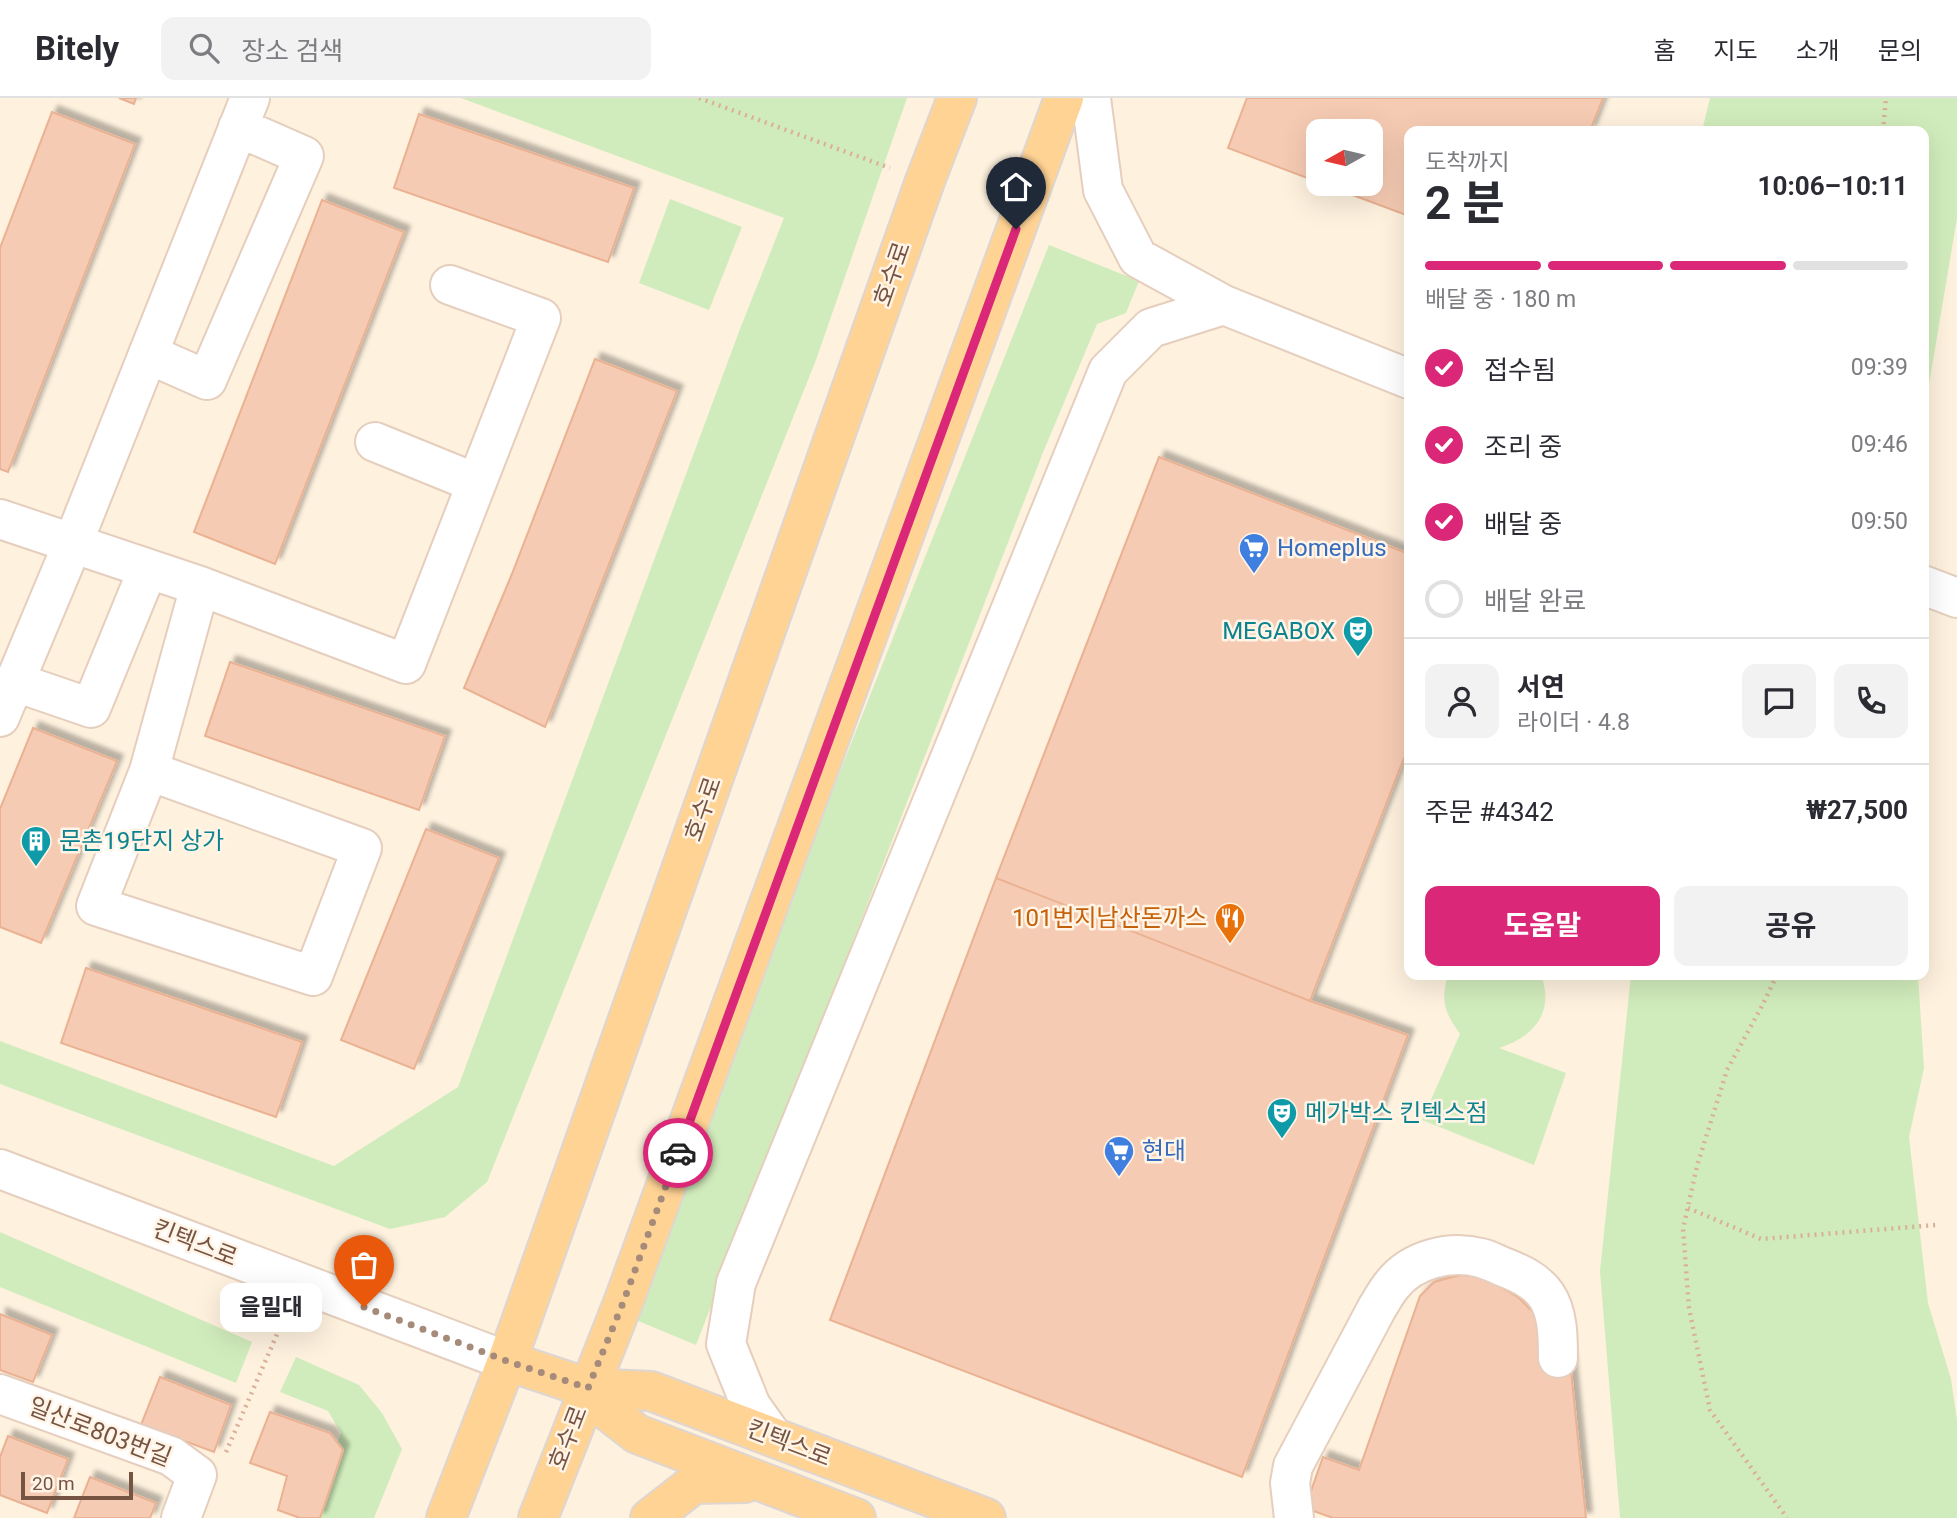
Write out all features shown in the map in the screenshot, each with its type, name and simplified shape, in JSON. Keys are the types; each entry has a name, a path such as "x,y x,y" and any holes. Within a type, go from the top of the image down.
{"main road":[{"name":"호수로","path":"446,1518 507,1361 925,181 957,98"},
{"name":"호수로","path":"537,1518 623,1303 1064,98"},
{"name":"킨텍스로","path":"507,1361 588,1388 651,1391 986,1518"},
{"name":"킨텍스로","path":"588,1388 610,1413 637,1434 856,1518"},
{"path":"650,1518 694,1484 762,1483"}],"street":[{"path":"1091,98 1103,190 1138,258 1224,305 1404,377"},
{"path":"0,717 73,543 244,113 303,156 207,380 148,355"},
{"path":"0,519 200,586 406,664 541,318 450,285"},
{"path":"773,1437 751,1406 726,1344 736,1283 1108,372 1151,328 1224,305"},
{"path":"374,442 477,483"},
{"path":"15,682 91,708 148,569"},
{"path":"149,771 362,848 313,976 96,906 149,771 200,586"},
{"path":"1929,586 1957,598"},
{"name":"킨텍스로","path":"0,1169 507,1361"},
{"path":"1294,1518 1290,1483 1293,1466 1377,1308 1391,1285 1413,1267 1437,1257 1455,1255 1481,1258 1536,1283 1548,1297 1555,1318 1558,1358"},
{"name":"일산로803번길","path":"0,1394 171,1456 197,1475"},
{"path":"181,1518 197,1475"}],"path":[{"path":"699,98 900,172"},
{"path":"1883,126 1886,98"},
{"path":"1775,980 1727,1070 1697,1166 1683,1229 1689,1308 1710,1409 1787,1518"},
{"path":"1688,1208 1761,1240 1936,1225"},
{"path":"197,1475 221,1465 278,1332"}],"green space":[{"path":"461,98 907,98 816,360 487,1182 445,1217 390,1229 0,1084 0,1041 334,1166 458,1087 740,329 784,218"},
{"path":"1710,98 1957,98 1957,218 1929,384 1929,126 1703,126"},
{"path":"670,199 742,227 709,310 639,283"},
{"path":"1049,245 1139,281 1126,313 1097,324 1044,450 696,1345 624,1315"},
{"path":"1447,980 1543,980 1545,1000 1538,1021 1522,1037 1499,1048 1566,1073 1534,1165 1422,1120 1460,1034 1445,1006"},
{"path":"1630,980 1918,980 1924,1068 1909,1137 1928,1303 1951,1379 1957,1421 1957,1518 1620,1518 1600,1271"},
{"path":"0,1232 252,1342 236,1383 0,1287"},
{"path":"296,1357 359,1385 382,1413 402,1449 374,1518 310,1518 341,1433 328,1411 280,1392"}],"building":[{"path":"119,98 136,98 134,104"},
{"path":"1247,98 1603,98 1592,126 1404,126 1404,214 1355,196 1383,196 1383,119 1306,119 1306,177 1228,148"},
{"path":"52,112 135,144 8,472 0,469 0,248"},
{"path":"419,114 634,188 608,262 394,188"},
{"path":"322,200 404,232 275,564 194,532"},
{"path":"595,359 677,391 545,727 464,688 512,574"},
{"path":"1159,457 1404,552 1404,758 1310,1001 996,878"},
{"path":"230,662 445,736 419,810 205,736"},
{"name":"문촌19단지 상가","path":"33,728 117,761 41,943 0,927 0,809"},
{"path":"426,829 499,858 414,1069 341,1040"},
{"name":"현대","path":"996,878 1310,1001 1408,1035 1242,1477 830,1320"},
{"path":"86,968 302,1042 276,1117 61,1043"},
{"path":"1460,1275 1482,1277 1518,1297 1533,1312 1539,1332 1570,1361 1586,1518 1333,1518 1305,1508 1323,1457 1359,1470 1420,1296 1434,1282"},
{"path":"0,1314 52,1335 33,1382 0,1370"},
{"path":"160,1377 231,1405 214,1452 141,1425"},
{"path":"270,1412 330,1433 343,1450 320,1518 300,1518 278,1510 287,1476 250,1463"},
{"path":"8,1436 68,1459 47,1513 0,1495 0,1457"},
{"path":"90,1477 156,1503 150,1518 74,1518"}],"way so far":[{"path":"364,1307 507,1361 588,1388 623,1303 678,1153"}],"place":[{"name":"Homeplus","path":"1254,575"},
{"name":"MEGABOX","path":"1358,658"},
{"name":"문촌19단지 상가","path":"36,868"},
{"name":"101번지남산돈까스","path":"1230,945"},
{"name":"메가박스 킨텍스점","path":"1282,1140"},
{"name":"현대","path":"1119,1178"},
{"name":"을밀대","path":"364,1307"}],"route":[{"path":"678,1153 1016,229"}]}
